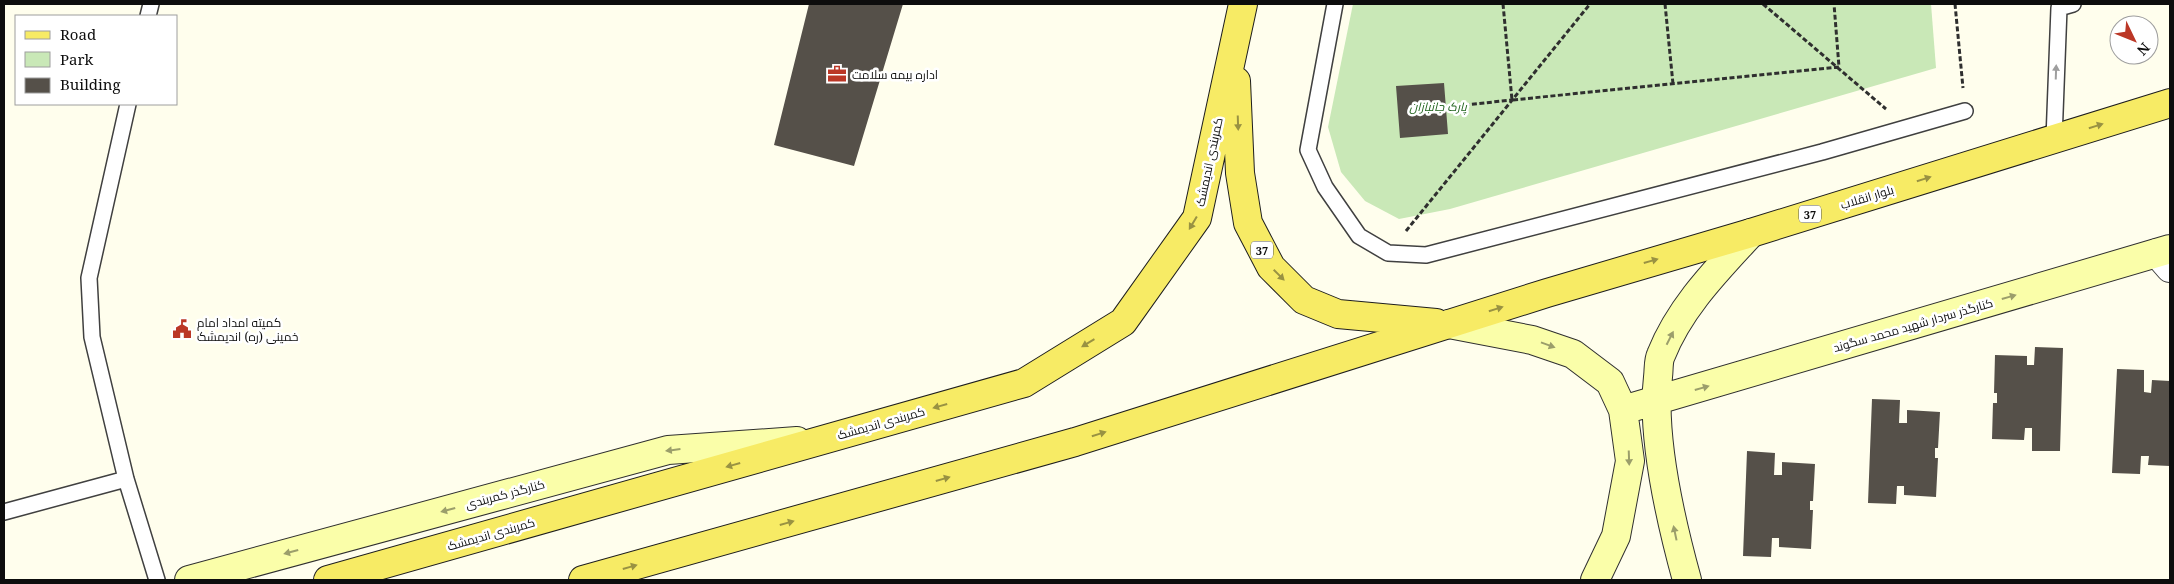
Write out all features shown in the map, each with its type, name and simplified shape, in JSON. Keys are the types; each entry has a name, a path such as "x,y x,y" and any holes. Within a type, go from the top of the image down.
{"main road":[{"name":"37","path":"1243,4 1234,39 1240,173 1248,223 1271,267 1304,300 1338,314 1449,324"},
{"name":"کمربندی اندیمشک","path":"328,580 1024,383 1123,322 1197,218 1234,39"},
{"name":"بلوار انقلاب","path":"1449,324 2170,103"},
{"path":"583,580 1075,442 1449,324"}],"street":[{"path":"1687,580 1675,534 1655,401 1660,356 1681,316 1708,279 1751,233"},
{"name":"کنارگذر سردار شهید محمد سگوند","path":"1623,410 2166,257"},
{"path":"1449,324 1532,340 1573,354 1610,382 1623,410 1630,461 1616,536 1595,580"},
{"name":"کنارگذر کمربندی","path":"189,580 668,450 826,439"}],"lane":[{"path":"1335,4 1308,150 1325,187 1359,236 1388,253 1426,255 1822,152 1966,111"},
{"path":"2054,139 2059,8 2073,4"},
{"path":"128,105 89,278 92,336 126,479 157,580"},
{"path":"4,512 126,479"}],"path":[{"path":"1503,4 1512,100"},
{"path":"1388,253 1590,4"},
{"path":"1664,4 1673,84"},
{"path":"1763,4 1840,67 1907,128"},
{"path":"1834,4 1840,67"},
{"path":"1955,4 1966,111"},
{"path":"1457,106 1840,67"}],"green space":[{"name":"پارک جانبازان","path":"1353,4 1931,4 1936,68 1450,209 1399,219 1365,201 1341,172 1328,127"}],"building":[{"name":"اداره بیمه سلامت","path":"809,4 903,4 854,166 774,145"},
{"path":"1444,83 1448,134 1400,138 1396,86"},
{"path":"2035,347 2063,348 2060,451 2032,451 2032,428 2025,428 2024,440 1992,439 1993,403 1997,403 1997,393 1994,393 1995,355 2027,356 2027,365 2034,365"},
{"path":"2117,369 2144,370 2144,392 2151,393 2152,380 2170,381 2170,466 2148,465 2149,456 2141,456 2140,474 2112,473"},
{"path":"1872,399 1900,400 1899,423 1907,423 1907,410 1940,412 1938,448 1935,448 1935,458 1938,458 1936,497 1904,495 1904,486 1897,486 1896,504 1868,503"},
{"path":"1747,451 1775,453 1774,475 1782,475 1782,462 1815,464 1813,501 1810,501 1810,510 1813,510 1811,549 1779,547 1779,538 1772,538 1771,557 1743,556"}],"place":[{"name":"اداره بیمه سلامت","path":"837,74"},
{"name":"کمیته امداد امام خمینی (ره) اندیمشک","path":"182,329"}]}
